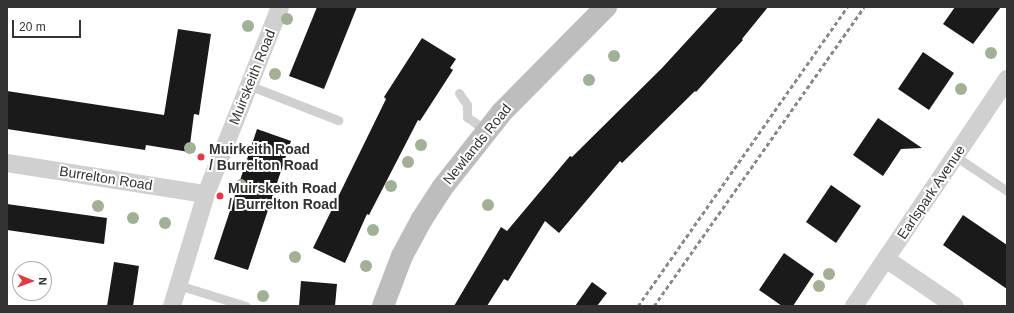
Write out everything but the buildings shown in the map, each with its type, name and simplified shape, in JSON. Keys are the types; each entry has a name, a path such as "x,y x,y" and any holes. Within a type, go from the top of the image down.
{"street":[{"name":"Muirskeith Road","path":"172,306 206,194 280,7"},
{"name":"Newlands Road","path":"383,306 402,256 422,218 442,188 502,112 606,7"},
{"name":"Earlspark Avenue","path":"854,306 1007,79"},
{"name":"Burrelton Road","path":"7,162 206,194"},
{"path":"886,258 955,306"}],"lane":[{"path":"248,85 338,120"},
{"path":"459,93 467,105 467,117 487,131"},
{"path":"955,156 1007,191"},
{"path":"178,285 246,306"}],"railway":[{"path":"638,306 847,7"},
{"path":"654,306 864,7"}],"place":[{"name":"Muirkeith Road / Burrelton Road","path":"201,157"},
{"name":"Muirskeith Road / Burrelton Road","path":"220,196"}]}
